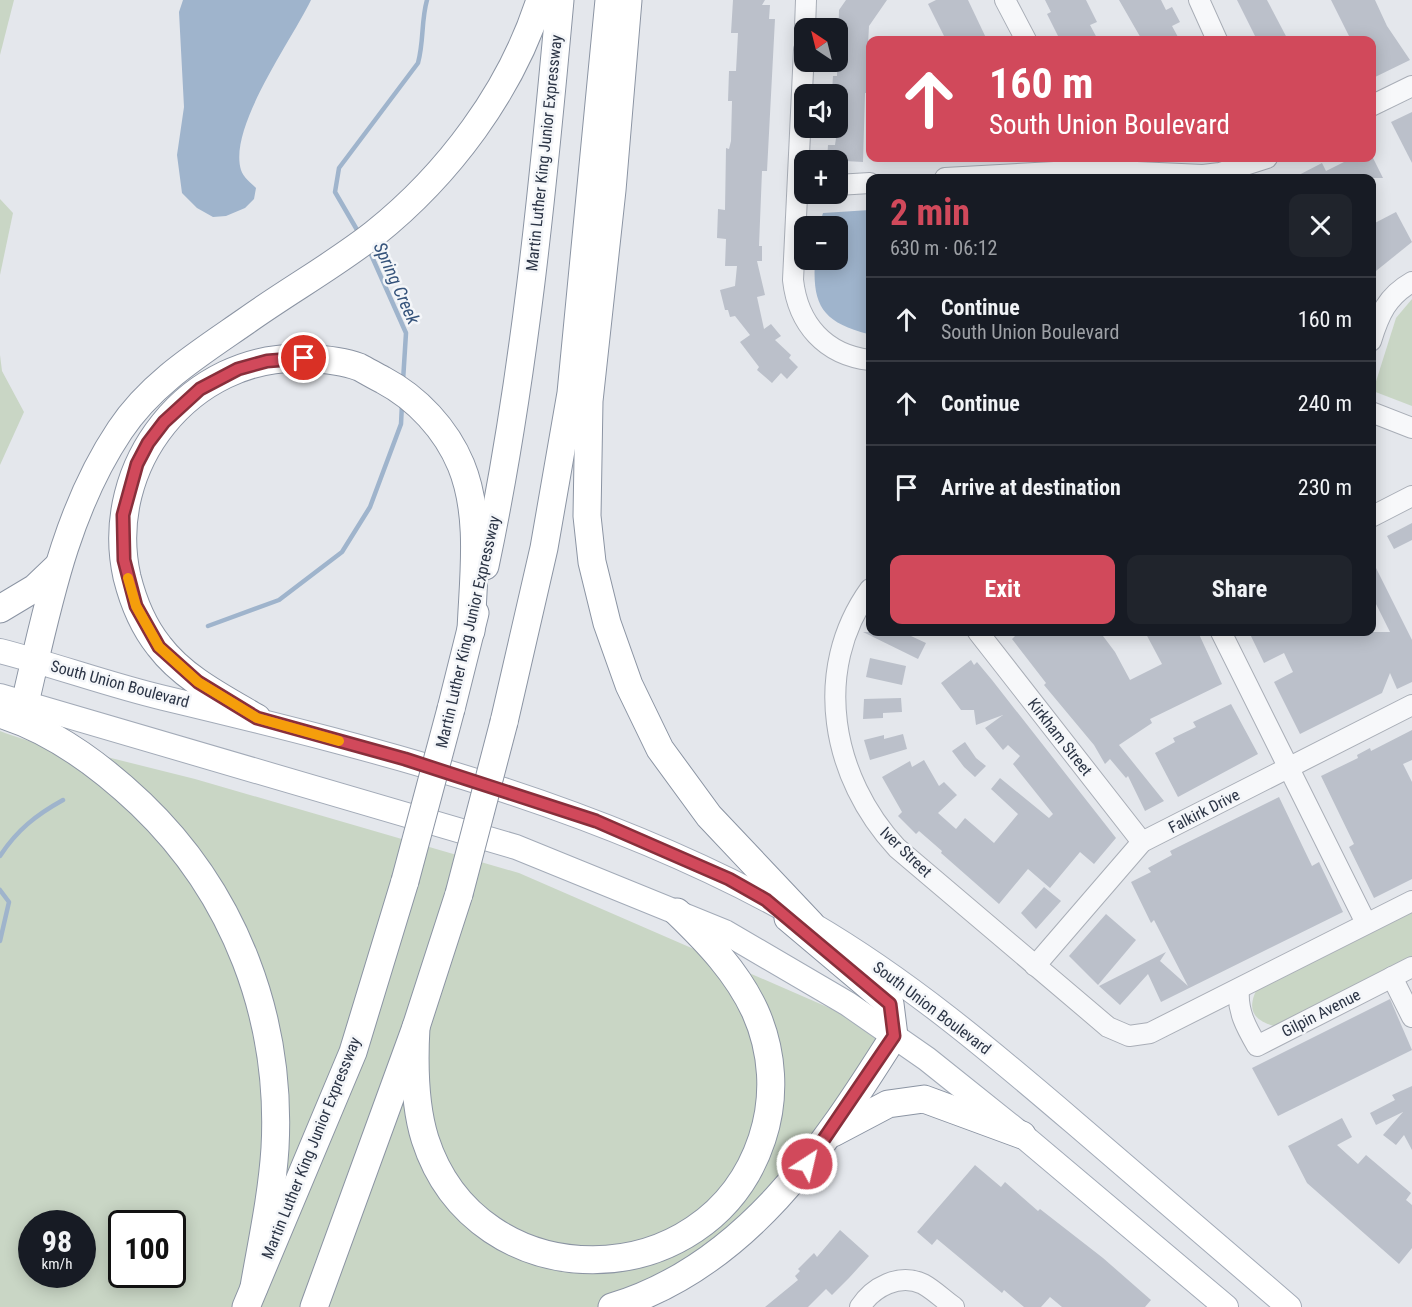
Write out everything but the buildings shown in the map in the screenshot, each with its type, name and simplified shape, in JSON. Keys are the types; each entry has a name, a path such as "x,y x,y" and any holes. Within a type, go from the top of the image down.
{"highway":[{"path":"12,700 34,661 57,567 89,481 120,429 159,384 297,285 374,234 404,208 441,170 503,83 540,0"},
{"name":"Martin Luther King Junior Expressway","path":"250,1297 353,1052 405,882 471,631 502,483 528,296 560,0"},
{"path":"314,1307 416,1027 459,894 504,722 544,548 571,393 609,0"},
{"path":"628,0 612,190 589,401 587,516 592,562 607,623 629,685 660,749 710,816 811,924"},
{"path":"257,718 198,682 159,647 136,606 124,560 123,515 128,491 148,443 182,404 200,389 229,373 267,361 290,358 317,359 358,367 410,398 430,418 449,443 461,465 466,482 473,536 471,631"},
{"path":"0,609 35,588 57,567"},
{"path":"0,714 52,738 89,761 123,786 160,822 199,870 246,957 270,1041 275,1088 275,1147 270,1193 250,1297"},
{"path":"612,1307 659,1289 710,1259 759,1218 807,1164 894,1036 890,1004 766,900"},
{"path":"416,1027 417,1096 426,1140 452,1188 466,1207 510,1240 533,1250 579,1260 617,1260 666,1246 707,1221 740,1185 760,1145 770,1105 768,1058 755,1011 739,982 711,945 677,912"},
{"path":"827,1136 888,1104 924,1099 1022,1135"}],"main road":[{"name":"South Union Boulevard","path":"0,651 161,697 257,718 405,759 596,821 729,879 811,924 909,988 969,1032 1289,1307"},
{"path":"12,700 516,847 725,932 763,952 848,1004 894,1036 1022,1135 1226,1307"}],"street":[{"path":"805,18 806,0"},
{"path":"1005,0 1024,36"},
{"path":"1199,0 1215,36"},
{"path":"802,150 804,72"},
{"path":"1376,104 1412,86"},
{"path":"1206,174 1243,162"},
{"path":"980,174 1067,164 1191,174"},
{"path":"848,184 866,183"},
{"path":"800,204 793,280 800,311 810,328 838,352 866,359"},
{"path":"1376,327 1383,308 1392,296 1412,282"},
{"path":"1376,414 1412,428"},
{"path":"1376,514 1412,496"},
{"name":"Iver Street","path":"866,597 848,634 837,681 837,731 848,772 868,814 897,848 1108,1027 1130,1036 1150,1033 1197,1011"},
{"name":"Kirkham Street","path":"981,636 1142,842"},
{"path":"1223,636 1366,923"},
{"name":"Falkirk Drive","path":"1035,966 1142,842 1412,705"},
{"path":"1197,1011 1412,900"},
{"name":"Gilpin Avenue","path":"1239,989 1238,1004 1243,1020 1257,1046 1412,967"},
{"path":"1392,977 1412,1017"},
{"path":"1197,1011 1224,1014 1243,1020"},
{"path":"860,1307 880,1286 901,1280 922,1284 954,1307"}],"green space":[{"path":"0,0 14,0 0,55"},
{"path":"0,199 13,213 0,275"},
{"path":"1412,299 1412,406 1376,392 1376,381 1396,318"},
{"path":"0,355 2,371 24,412 0,465"},
{"path":"0,731 42,746 70,763 117,799 161,843 180,866 211,913 228,951 250,1016 266,992 240,928 217,882 185,837 103,756 195,779 519,873 894,1036 807,1164 710,1259 612,1307 0,1307"},
{"path":"1412,908 1412,960 1278,1027 1257,1017 1252,1007 1259,985"}],"water":[{"path":"183,0 311,0 264,84 244,131 239,152 241,170 256,188 254,199 245,208 226,216 213,217 197,208 182,193 177,155 184,107 179,12"},
{"path":"866,210 866,333 840,324 824,310 819,300 815,270 848,270 848,216 822,216 823,213"}],"waterway":[{"name":"Spring Creek","path":"360,235 335,192 339,168 418,63 427,0"},
{"name":"Spring Creek","path":"369,250 406,333 403,381"},
{"name":"Spring Creek","path":"208,626 279,600 342,552 370,507 401,424 402,404"},
{"name":"Spring Creek","path":"0,856 13,838 28,824 63,800"},
{"name":"Spring Creek","path":"0,890 9,902 0,941"}],"slow traffic":[{"path":"128,578 136,606 159,647 198,682 257,718 339,741"}],"route":[{"path":"304,358 267,361 238,369 200,389 164,422 148,443 137,464 123,515 124,560 136,606 159,647 198,682 257,718 405,759 596,821 729,879 766,900 890,1004 894,1036 867,1079 807,1164"}]}
